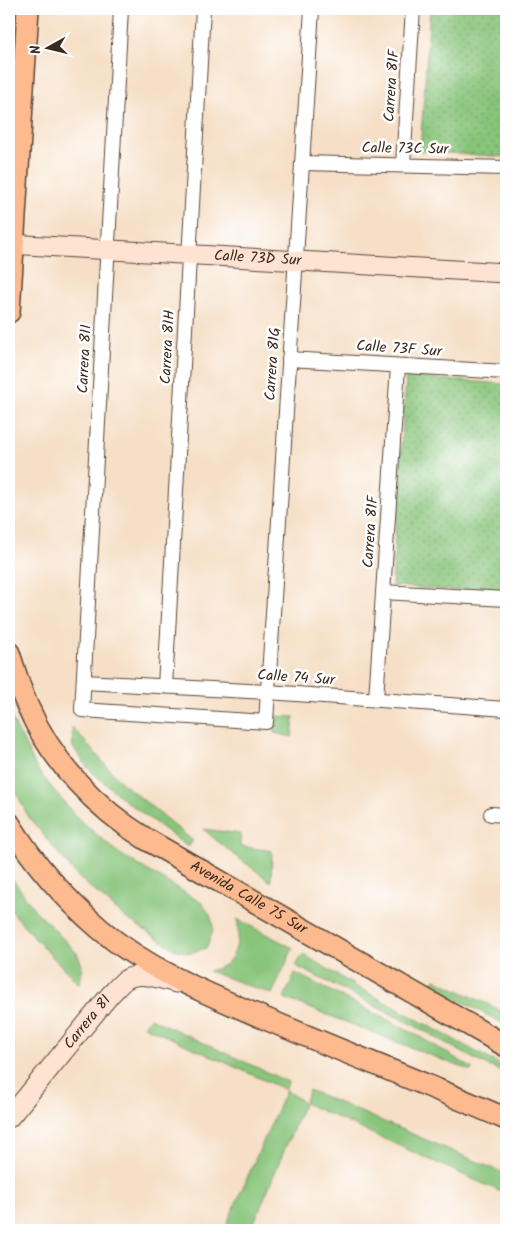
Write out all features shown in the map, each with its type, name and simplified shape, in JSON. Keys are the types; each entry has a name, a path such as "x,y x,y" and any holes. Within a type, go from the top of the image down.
{"main road":[{"path":"9,312 11,244 28,9"},
{"name":"Avenida Calle 75 Sur","path":"9,653 28,708 48,744 69,772 109,814 129,829 506,1046"},
{"path":"9,823 52,881 100,929 136,955 191,986 506,1120"}],"street":[{"name":"Carrera 81I","path":"121,9 82,710 266,722"},
{"name":"Carrera 81H","path":"166,686 203,9"},
{"name":"Carrera 81G","path":"266,722 312,9"},
{"name":"Carrera 81F","path":"403,164 413,9"},
{"name":"Calle 73C Sur","path":"302,163 506,168"},
{"name":"Calle 73D Sur","path":"11,244 506,273"},
{"name":"Calle 73F Sur","path":"289,359 506,372"},
{"name":"Carrera 81F","path":"376,699 398,366"},
{"path":"383,592 506,599"},
{"name":"Calle 74 Sur","path":"84,682 268,692 506,709"},
{"path":"491,814 506,815"},
{"name":"Carrera 81","path":"9,1118 110,995 124,981 130,977 143,976 191,986"}],"green space":[{"path":"430,9 506,9 506,157 420,151"},
{"path":"406,377 506,384 506,594 392,586"},
{"path":"9,713 38,771 77,818 120,854 202,903 210,915 213,925 206,948 190,953 174,949 126,918 77,876 28,816 9,778"},
{"path":"275,716 294,717 292,737 275,733"},
{"path":"72,727 119,780 193,841 188,847 123,799 88,768 73,747"},
{"path":"203,829 241,834 240,846 272,851 271,882 232,853"},
{"path":"9,874 34,909 77,953 82,965 79,984 38,942 9,908"},
{"path":"237,919 293,948 272,994 208,971 224,965 233,955 238,936"},
{"path":"303,954 352,984 506,1068 506,1074 296,966"},
{"path":"295,973 413,1033 472,1068 471,1071 284,998"},
{"path":"435,979 506,1013 506,1025 430,985"},
{"path":"150,1018 288,1082 286,1090 144,1026"},
{"path":"286,1090 304,1103 251,1230 224,1230"},
{"path":"309,1090 506,1174 506,1194 304,1103"}]}
